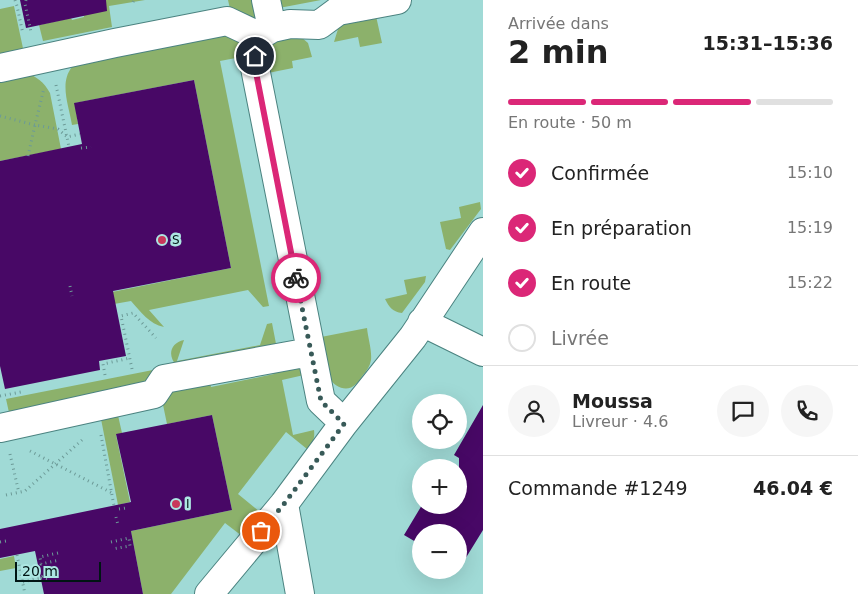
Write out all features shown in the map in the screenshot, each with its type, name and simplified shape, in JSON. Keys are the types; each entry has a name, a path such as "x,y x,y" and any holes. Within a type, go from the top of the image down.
{"street":[{"path":"266,0 266,32 254,62 321,401 344,424"},
{"path":"0,68 52,68 115,43 227,21 266,32 290,24 319,26 338,11 397,0"},
{"path":"209,594 284,504 413,337 483,232"},
{"path":"422,322 483,352"},
{"path":"5,438 98,416 154,394 164,380 310,352"},
{"path":"284,504 300,594"}],"path":[{"path":"14,0 23,36"},
{"path":"26,0 25,4 30,27"},
{"path":"28,156 44,84 52,68"},
{"path":"52,68 69,148"},
{"path":"0,116 58,129 67,137"},
{"path":"67,137 80,134"},
{"path":"81,148 91,147"},
{"path":"70,286 72,296"},
{"path":"132,369 121,316 133,313 156,338"},
{"path":"106,375 104,364 130,358"},
{"path":"6,495 25,491 55,464 98,416"},
{"path":"98,416 114,506"},
{"path":"5,438 19,493"},
{"path":"55,464 112,493"},
{"path":"119,509 126,508"},
{"path":"116,517 118,525"},
{"path":"111,542 128,538 130,546 112,549"},
{"path":"0,542 6,541"},
{"path":"58,553 40,557 41,564 60,560"},
{"path":"17,555 25,594"},
{"path":"22,582 40,578 48,573"},
{"path":"40,578 49,580"}],"green space":[{"path":"81,0 145,0 109,6 112,27 43,41 39,25 84,17"},
{"path":"228,0 261,0 256,24 230,9"},
{"path":"277,0 321,0 279,8"},
{"path":"14,6 24,53 0,59 0,9"},
{"path":"376,16 382,43 360,47 358,37 334,42 338,29 344,23"},
{"path":"227,28 245,38 241,57 220,61 269,306 263,307 248,290 149,310 164,327 150,320 131,301 114,304 112,292 231,268 194,80 75,103 78,124 72,125 66,95 66,80 72,67 81,59"},
{"path":"279,35 301,37 308,43 312,57 292,61 293,68 268,73 267,47"},
{"path":"25,72 40,80 50,93 61,149 0,161 0,75"},
{"path":"480,202 481,209 450,250 446,249 440,222 461,218 459,207"},
{"path":"426,276 425,282 402,313 396,312 390,307 385,299 407,294 404,280"},
{"path":"272,323 277,349 177,366 172,358 173,347 184,340 177,361 260,345 267,324"},
{"path":"367,328 371,352 369,366 353,387 341,388 329,378 321,337"},
{"path":"292,364 300,368 304,375 282,380 293,435 314,430 312,442 307,449 286,432 238,494 260,512 242,536 225,523 171,594 143,594 131,531 232,510 212,415 167,424 162,400 163,394 209,378 211,387 274,374 272,365"},
{"path":"158,369 155,382 10,417 6,399"},
{"path":"117,411 122,433 116,435 130,502 118,505 100,414"},
{"path":"14,556 16,568 0,571 0,559"}],"building":[{"path":"20,0 106,0 107,11 26,28"},
{"name":"S","path":"194,80 231,268 113,291 126,356 99,361 100,370 5,389 0,366 0,161 82,144 74,103"},
{"path":"483,405 483,530 467,556 467,524 412,524 412,540 404,535 417,514 467,514 467,459 459,459 454,455 457,449 467,449 467,433"},
{"name":"I","path":"212,415 232,510 131,531 143,594 44,594 35,551 0,558 0,529 131,502 116,434"}],"way so far":[{"path":"261,531 284,504 344,424 321,401 296,278"}],"place":[{"name":"S","path":"162,240"},
{"name":"I","path":"176,504"}],"route":[{"path":"255,56 254,62 296,278"}]}
